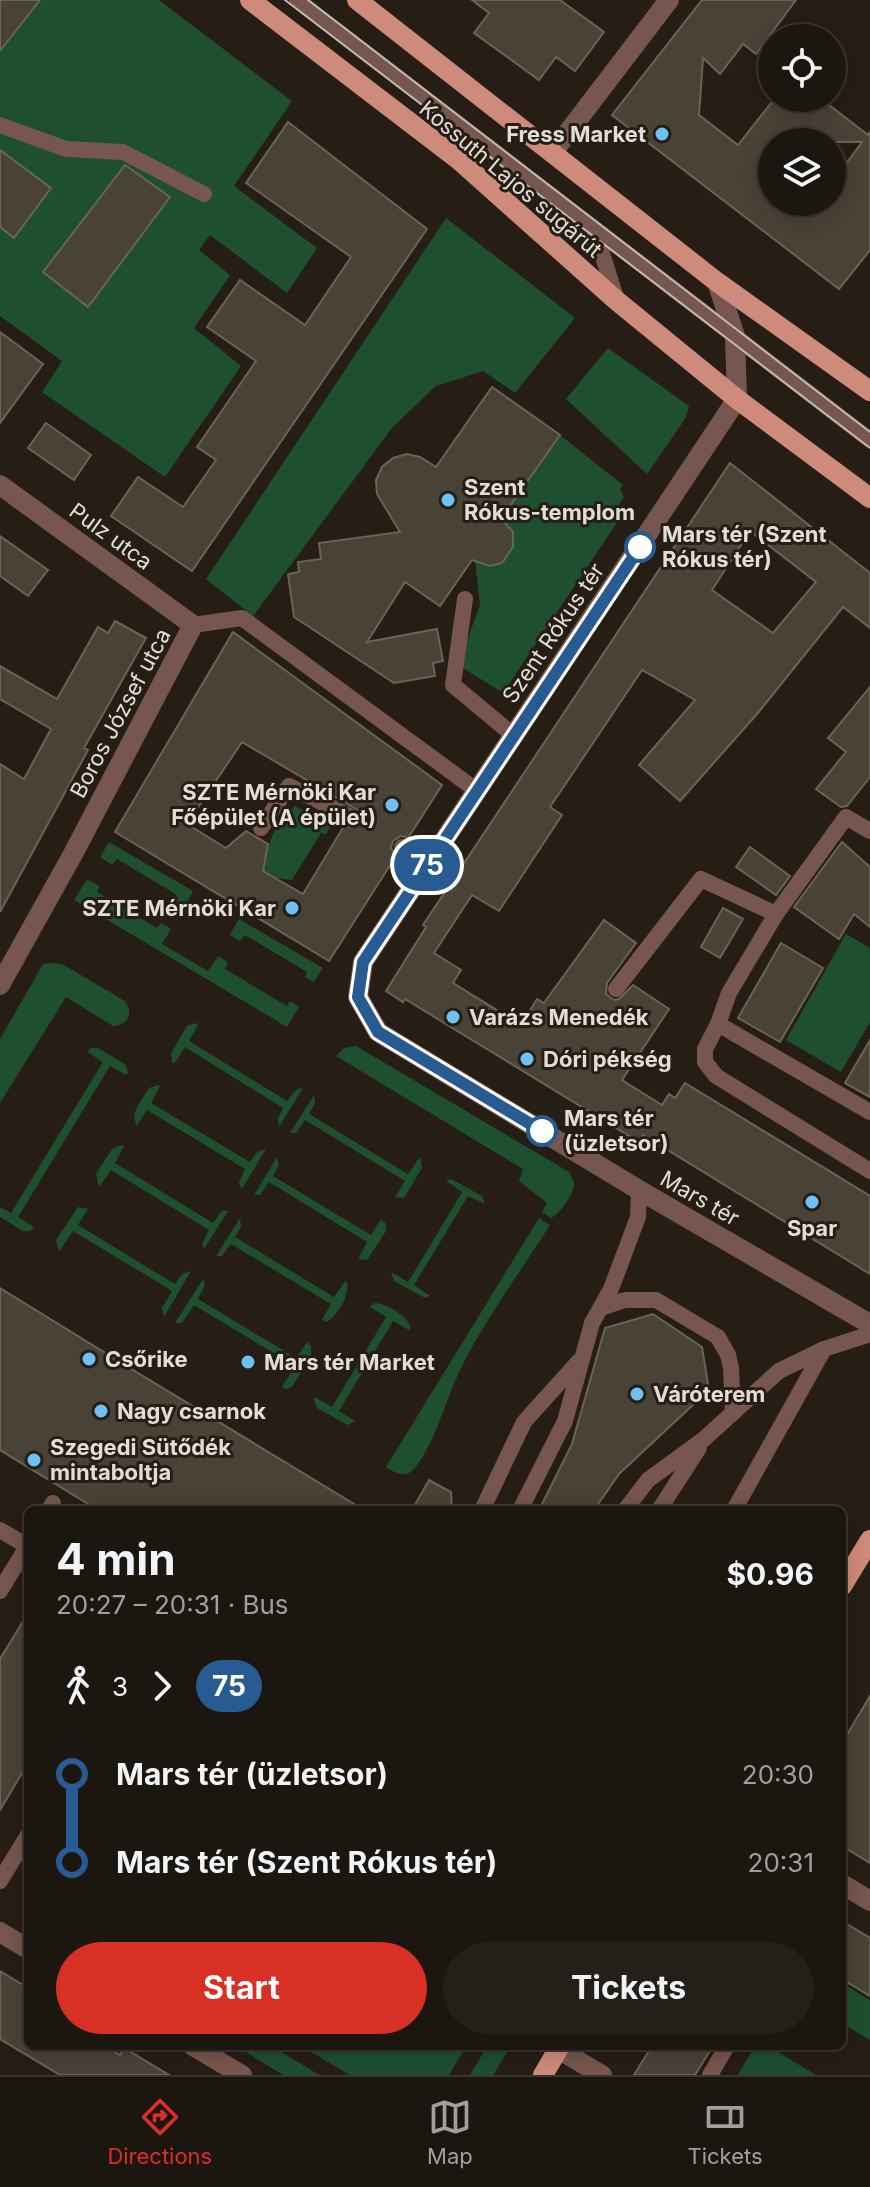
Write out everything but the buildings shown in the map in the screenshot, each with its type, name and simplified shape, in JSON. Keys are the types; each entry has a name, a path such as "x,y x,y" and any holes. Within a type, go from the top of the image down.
{"main road":[{"name":"Kossuth Lajos sugárút","path":"250,0 459,160 617,301 737,399 870,498"},
{"name":"Kossuth Lajos sugárút","path":"357,0 717,282 870,391"},
{"path":"846,1579 870,1540"},
{"path":"543,2075 558,2050"}],"street":[{"path":"553,152 669,0"},
{"path":"717,282 735,336 737,399"},
{"name":"Szent Rókus tér","path":"358,997 363,962 737,399"},
{"name":"Pulz utca","path":"0,485 193,625"},
{"name":"Boros József utca","path":"1,981 90,823 193,625"},
{"name":"Mars tér","path":"358,997 378,1032 639,1190 870,1324"},
{"path":"846,1886 870,1901"},
{"path":"0,1932 24,1947"},
{"path":"200,2050 242,2075"},
{"path":"562,2050 602,2075"}],"lane":[{"name":"Kossuth Lajos sugárút","path":"297,0 870,440"},
{"path":"0,125 66,149 123,152 204,194"},
{"path":"594,228 617,301"},
{"path":"465,599 453,685 513,735"},
{"path":"193,625 242,618 482,782"},
{"path":"261,828 289,786 349,816"},
{"path":"867,823 846,817 776,914 729,993 705,1049 705,1062 716,1076 870,1171"},
{"path":"402,847 429,862"},
{"path":"616,989 701,879 776,914"},
{"path":"718,1024 870,1112"},
{"path":"522,1506 565,1421 592,1323 611,1289 638,1217 639,1190"},
{"path":"601,1308 625,1300 656,1300 718,1337 731,1368 733,1413"},
{"path":"628,1506 648,1480 704,1439 779,1371 824,1349 870,1334"},
{"path":"736,1506 824,1349"},
{"path":"484,1506 524,1422 583,1357"},
{"path":"662,1506 704,1439"},
{"path":"0,1530 24,1543"},
{"path":"0,1591 24,1552"},
{"path":"0,1881 24,1842"},
{"path":"710,2075 725,2050"}],"green space":[{"path":"0,0 159,0 292,101 234,186 317,248 287,293 210,235 199,250 230,275 194,328 241,366 165,477 42,392 62,361 0,316"},
{"path":"446,218 575,318 515,393 483,371 436,386 392,428 253,616 206,579"},
{"path":"608,348 689,406 685,419 647,474 566,399"},
{"path":"560,435 623,485 620,489 624,497 619,505 626,509 503,693 458,665 480,605 475,560 492,564 508,556 513,532 501,519"},
{"path":"295,806 321,820 325,812 336,818 326,834 321,833 292,880 277,878 263,871 267,851 276,827"},
{"path":"109,842 193,891 184,907 174,901 177,895 117,859 112,865 100,857"},
{"path":"87,879 100,886 97,892 157,928 161,923 171,929 162,944 208,971 218,956 228,962 225,969 287,1006 290,1001 299,1007 287,1027 74,900"},
{"path":"239,919 323,968 314,982 305,977 307,972 245,935 240,941 230,935"},
{"path":"846,934 870,948 870,1022 841,1072 786,1040"},
{"path":"43,964 62,964 125,1001 128,1018 122,1024 113,1026 66,997 0,1103 0,1039"},
{"path":"198,1025 189,1041 287,1101 297,1089 303,1088 279,1127 278,1118 283,1108 185,1047 174,1064 172,1062 171,1053 187,1026"},
{"path":"356,1046 569,1172 574,1184 562,1208 551,1218 542,1212 547,1203 519,1181 523,1169 336,1056 344,1048"},
{"path":"98,1048 125,1064 128,1073 126,1075 110,1066 18,1217 34,1227 23,1231 0,1217 0,1207 11,1213 103,1062 87,1052"},
{"path":"158,1085 151,1103 250,1162 257,1152 266,1149 242,1189 239,1183 245,1169 147,1110 137,1125 134,1116 137,1106 149,1088"},
{"path":"314,1095 315,1103 309,1114 408,1174 419,1158 421,1160 422,1168 404,1198 395,1197 405,1181 305,1120 296,1133 290,1133"},
{"path":"124,1146 115,1163 213,1223 222,1211 228,1211 204,1249 202,1244 209,1230 111,1170 100,1186 98,1184 96,1174 112,1149"},
{"path":"277,1157 279,1165 273,1176 371,1235 381,1219 386,1224 386,1231 367,1260 358,1259 367,1242 269,1182 260,1195 254,1195"},
{"path":"451,1179 482,1196 485,1204 468,1196 414,1285 430,1296 425,1298 394,1281 391,1272 408,1282 462,1192 446,1181"},
{"path":"78,1207 88,1209 78,1225 175,1284 182,1274 191,1271 164,1317 162,1308 172,1291 73,1231 59,1252 56,1240"},
{"path":"240,1218 241,1227 235,1237 334,1297 345,1281 347,1283 345,1299 331,1319 327,1322 322,1320 331,1304 231,1244 222,1256 216,1256"},
{"path":"539,1218 550,1225 470,1351 427,1449 410,1473 392,1471 386,1467"},
{"path":"203,1279 205,1285 198,1299 296,1358 307,1342 311,1346 311,1356 292,1387 282,1387 295,1366 194,1305 182,1323 175,1323"},
{"path":"374,1303 396,1311 411,1328 409,1330 393,1321 339,1411 355,1421 348,1425 317,1408 314,1400 315,1397 332,1407 386,1317 370,1307"},
{"path":"846,1985 870,2000 870,2040 846,2025"},
{"path":"242,2050 278,2050 319,2075 283,2075"},
{"path":"308,2050 464,2050 449,2075 350,2075"},
{"path":"485,2050 509,2050 493,2075 470,2075"},
{"path":"753,2050 775,2050 816,2075 738,2075"}],"tram line":[{"path":"285,0 870,448"},
{"path":"308,0 870,432"}],"bus line":[{"name":"75","path":"542,1131 378,1032 358,997 363,962 640,547"}],"place":[{"name":"Fress Market","path":"662,134"},
{"name":"Szent Rókus-templom","path":"448,500"},
{"name":"Mars tér (Szent Rókus tér)","path":"640,547"},
{"name":"SZTE Mérnöki Kar Főépület (A épület)","path":"392,805"},
{"name":"SZTE Mérnöki Kar","path":"292,908"},
{"name":"Varázs Menedék","path":"453,1017"},
{"name":"Dóri pékség","path":"527,1059"},
{"name":"Mars tér (üzletsor)","path":"542,1131"},
{"name":"Spar","path":"812,1202"},
{"name":"Csőrike","path":"89,1359"},
{"name":"Mars tér Market","path":"248,1362"},
{"name":"Váróterem","path":"637,1394"},
{"name":"Nagy csarnok","path":"101,1411"},
{"name":"Szegedi Sütődék mintaboltja","path":"34,1460"}]}
